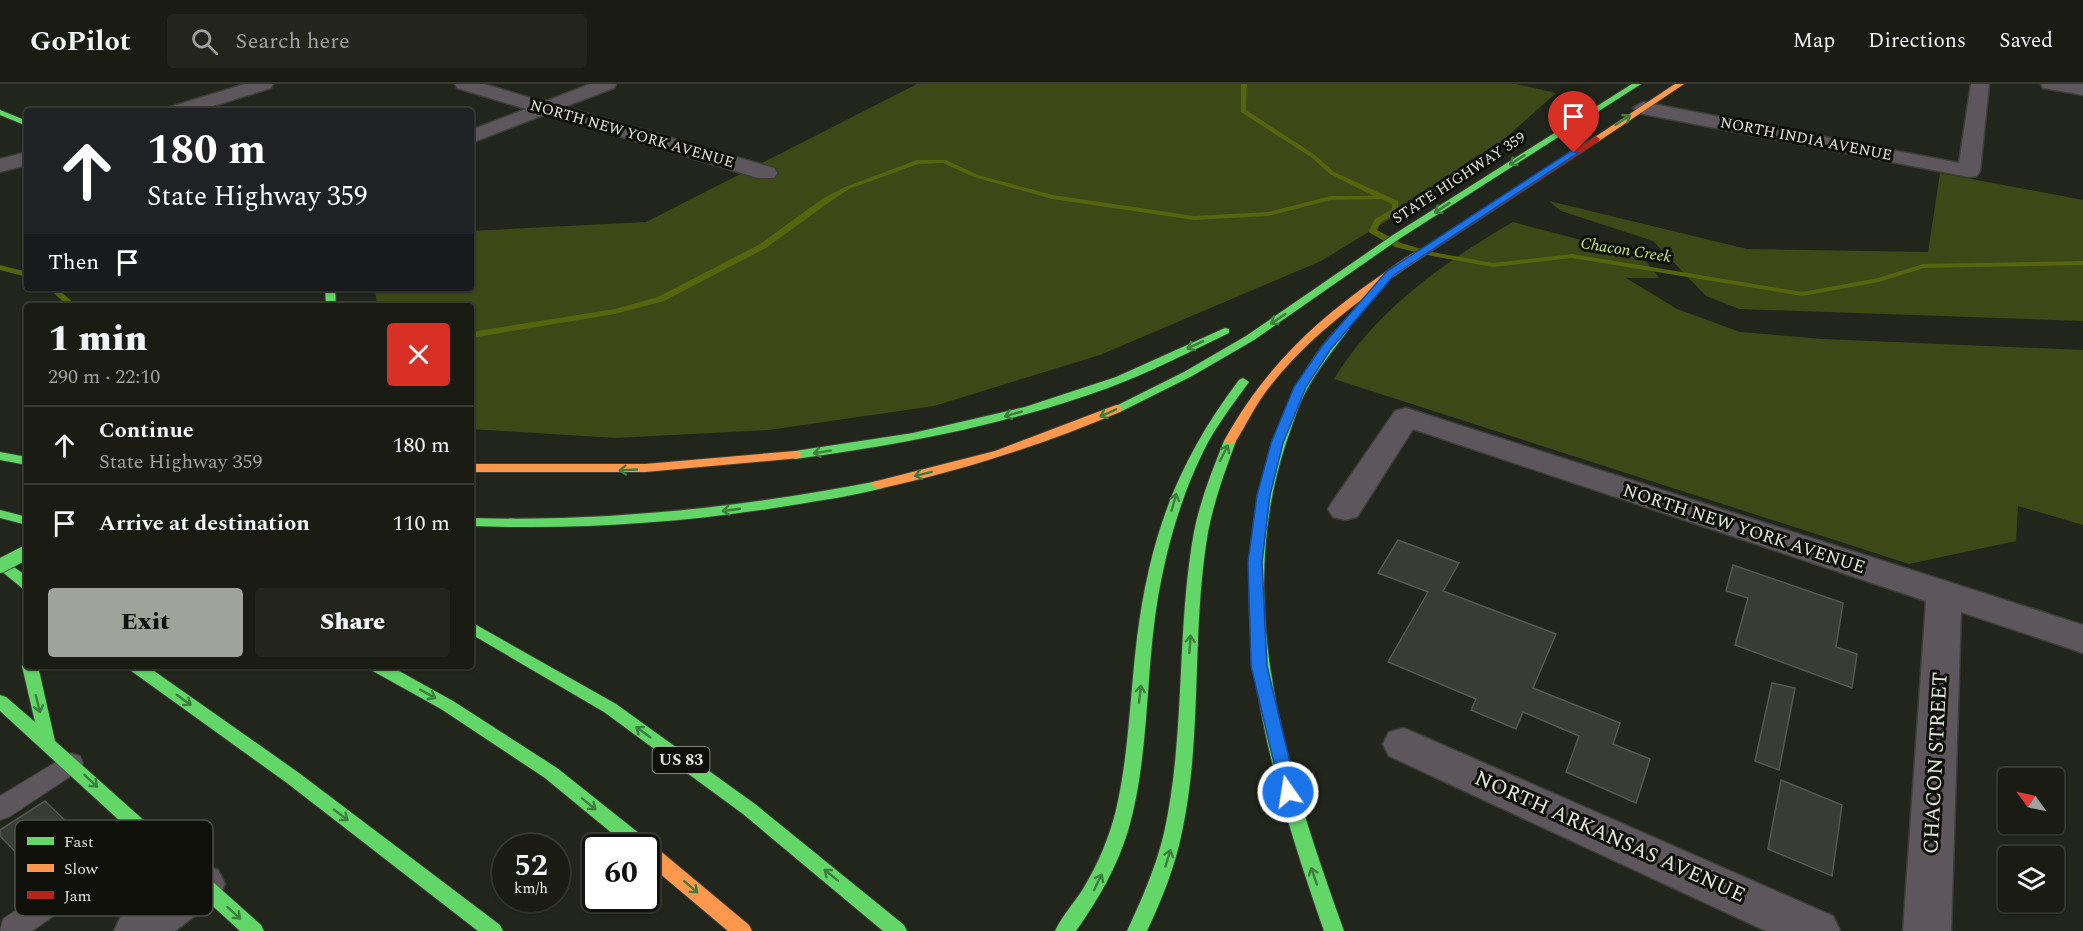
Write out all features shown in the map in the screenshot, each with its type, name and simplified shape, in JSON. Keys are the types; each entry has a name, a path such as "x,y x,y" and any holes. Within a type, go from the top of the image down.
{"main road":[{"name":"STATE HIGHWAY 359","path":"1360,261 1637,84"},
{"path":"1137,931 1155,900 1172,845 1181,790 1192,625 1204,520 1220,462 1246,409 1274,374 1309,337 1391,273 1680,84"},
{"path":"0,112 24,123"},
{"path":"1268,309 1360,261"},
{"path":"474,522 584,522 721,511 823,497 927,473 1029,445 1096,419 1211,362 1309,299 1360,261"},
{"path":"1292,334 1328,305 1391,273"},
{"path":"1334,931 1293,813 1259,666 1255,562 1263,495 1277,443 1300,387 1326,348 1391,273"},
{"path":"474,468 602,471 698,466 787,458 885,442 980,423 1049,404 1130,376 1238,325"},
{"path":"1065,931 1094,891 1115,846 1128,799 1153,578 1177,492 1203,438 1231,396 1254,370"},
{"path":"0,456 24,460"},
{"path":"0,514 24,520"},
{"path":"24,553 0,564 24,582"},
{"name":"US 83","path":"474,629 610,708 749,810 897,931"},
{"path":"31,669 47,741"},
{"path":"140,669 293,778 492,931"},
{"path":"382,669 447,705 550,773 626,834"},
{"path":"0,701 10,725 47,741 133,820"},
{"path":"660,862 742,931"},
{"path":"213,894 254,931"}],"street":[{"path":"187,108 264,84"},
{"name":"NORTH NEW YORK AVENUE","path":"464,84 766,173"},
{"path":"474,136 607,84"},
{"name":"NORTH INDIA AVENUE","path":"1643,108 1969,171 1980,84"},
{"path":"2050,84 2083,89"},
{"path":"0,166 24,159"},
{"name":"NORTH NEW YORK AVENUE","path":"1345,509 1406,417 1944,596 2083,639"},
{"name":"CHACON STREET","path":"1927,931 1944,596"},
{"name":"NORTH ARKANSAS AVENUE","path":"1404,744 1816,931"},
{"path":"138,931 158,916"}],"lane":[{"path":"0,809 29,800 71,763"},
{"path":"10,924 23,916"}],"green space":[{"path":"917,84 1516,84 1556,93 1467,172 1321,261 1100,355 934,406 769,430 615,438 474,429 474,303 377,303 375,291 474,291 474,231 646,222"},
{"path":"1940,173 2083,200 2083,321 1739,309 1706,296 1653,241 1561,211 1549,201 1747,249 1928,252"},
{"path":"1513,222 1619,250 1645,260 1659,278 1626,278 1677,309 1740,332 1823,339 2083,350 2083,525 2018,506 2016,541 1909,564 1334,379 1370,331 1413,290 1487,237"}],"building":[{"path":"1398,540 1459,563 1443,591 1556,634 1533,688 1620,723 1613,744 1650,759 1636,803 1566,772 1579,736 1523,712 1516,729 1471,710 1476,699 1388,662 1428,592 1378,573"},
{"path":"1733,565 1843,603 1836,647 1857,654 1852,688 1735,645 1748,598 1726,591"},
{"path":"1772,683 1795,688 1779,770 1755,761"},
{"path":"1781,780 1842,805 1832,876 1768,849"},
{"path":"45,801 65,820 16,820"},
{"path":"15,820 15,851 0,836 0,830"}],"waterway":[{"name":"Chacon Creek","path":"1244,84 1243,111 1313,156 1332,173 1395,203 1396,210 1378,221 1373,231 1398,245 1432,254 1493,265 1572,256 1802,294 1879,280 1923,266 2083,263"},
{"path":"474,334 615,311 661,299 763,246 825,201 847,188 917,162 944,161 976,176 1052,197 1194,218 1268,214 1331,198 1378,198"},
{"path":"0,267 24,274"},
{"path":"56,291 70,303"}],"traffic: fast":[{"path":"1116,409 1188,374 1250,338 1396,237 1637,84"},
{"path":"0,112 24,123"},
{"path":"330,291 331,303"},
{"path":"1334,931 1291,802 1274,736 1262,670 1256,603 1258,537 1270,470 1293,405 1303,385 1343,329"},
{"path":"795,455 913,437 1030,410 1120,379 1225,331"},
{"path":"1065,931 1101,874 1111,853 1124,811 1135,744 1151,598 1169,521 1198,449 1243,382"},
{"path":"1137,931 1161,876 1176,819 1182,772 1191,627 1201,531 1213,485 1230,441"},
{"path":"0,456 24,460"},
{"path":"474,522 573,523 676,516 778,503 878,485"},
{"path":"0,514 24,520"},
{"path":"0,566 24,554"},
{"path":"0,563 24,582"},
{"path":"474,629 610,708 749,809 897,931"},
{"path":"31,669 47,741"},
{"path":"140,669 293,778 493,931"},
{"path":"382,669 447,705 551,773 627,834"},
{"path":"0,701 131,820"},
{"path":"213,894 254,931"}],"traffic: slow":[{"path":"1596,139 1680,84"},
{"path":"1230,441 1246,411 1288,357 1339,311 1423,252"},
{"path":"878,485 939,471 999,453 1058,433 1116,409"},
{"path":"474,468 645,468 795,455"},
{"path":"660,862 742,931"}],"traffic: jam":[{"path":"1423,252 1596,139"}],"route":[{"path":"1288,792 1259,666 1255,562 1263,495 1277,443 1300,387 1326,348 1391,273 1574,153"}]}
